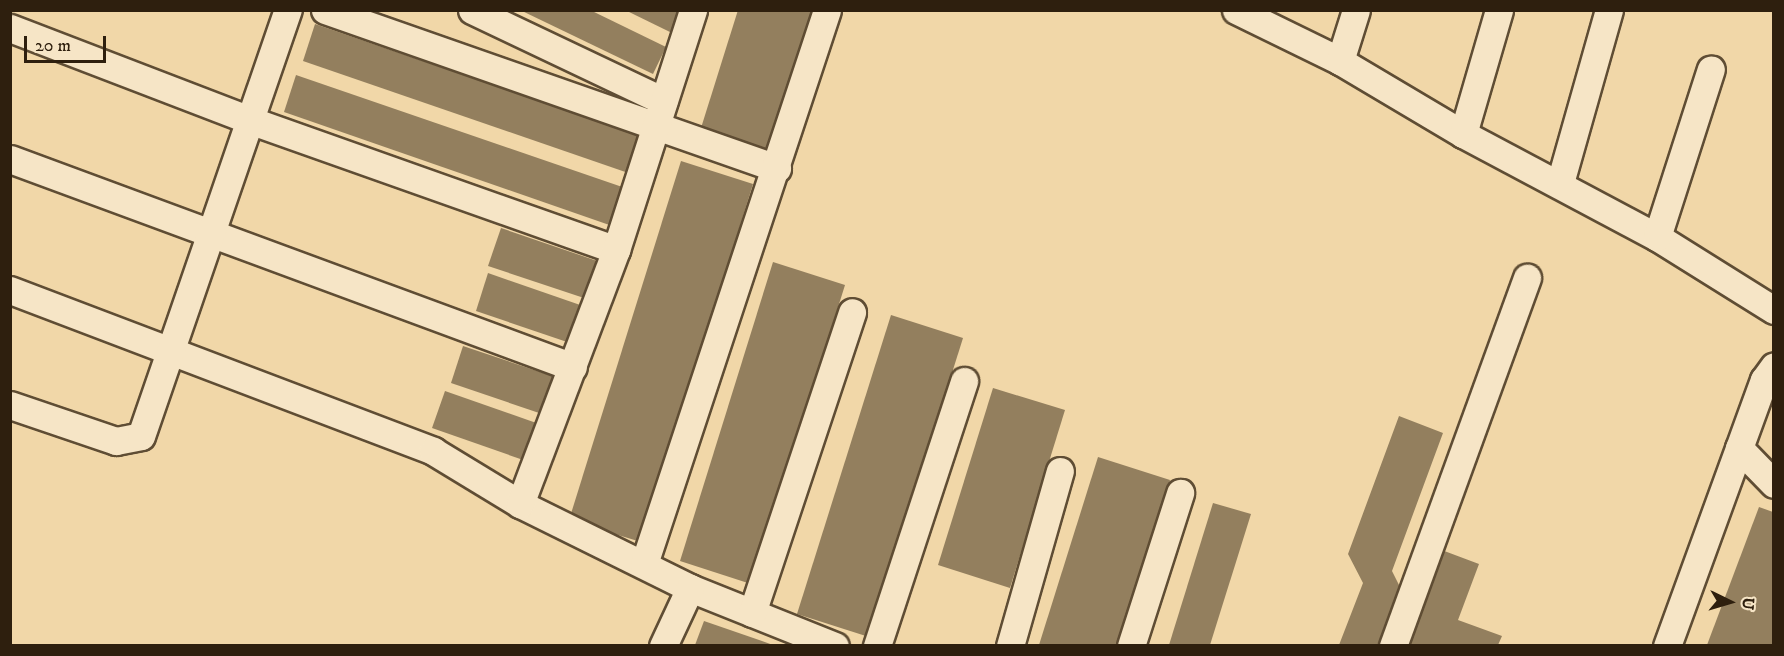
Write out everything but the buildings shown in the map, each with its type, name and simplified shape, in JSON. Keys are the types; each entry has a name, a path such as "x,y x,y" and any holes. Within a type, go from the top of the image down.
{"street":[{"path":"10,405 116,441 133,441 145,428 252,121 288,10"},
{"path":"325,10 656,129 777,168"},
{"path":"472,10 664,101"},
{"path":"520,504 616,250 693,10"},
{"path":"644,564 777,168 827,10"},
{"path":"1236,10 1340,61 1463,134 1560,183 1657,237 1773,310"},
{"path":"1340,61 1356,10"},
{"path":"1463,134 1499,10"},
{"path":"1560,183 1609,10"},
{"path":"10,28 252,121 616,250"},
{"path":"1657,237 1712,69"},
{"path":"10,159 573,368"},
{"path":"1393,645 1527,278"},
{"path":"10,290 172,348 433,451 520,504 690,588 835,645"},
{"path":"752,613 852,312"},
{"path":"1667,645 1739,448 1770,379"},
{"path":"877,645 964,381"},
{"path":"1739,448 1773,484"},
{"path":"1010,645 1060,471"},
{"path":"1131,645 1180,493"},
{"path":"663,645 690,588"}]}
